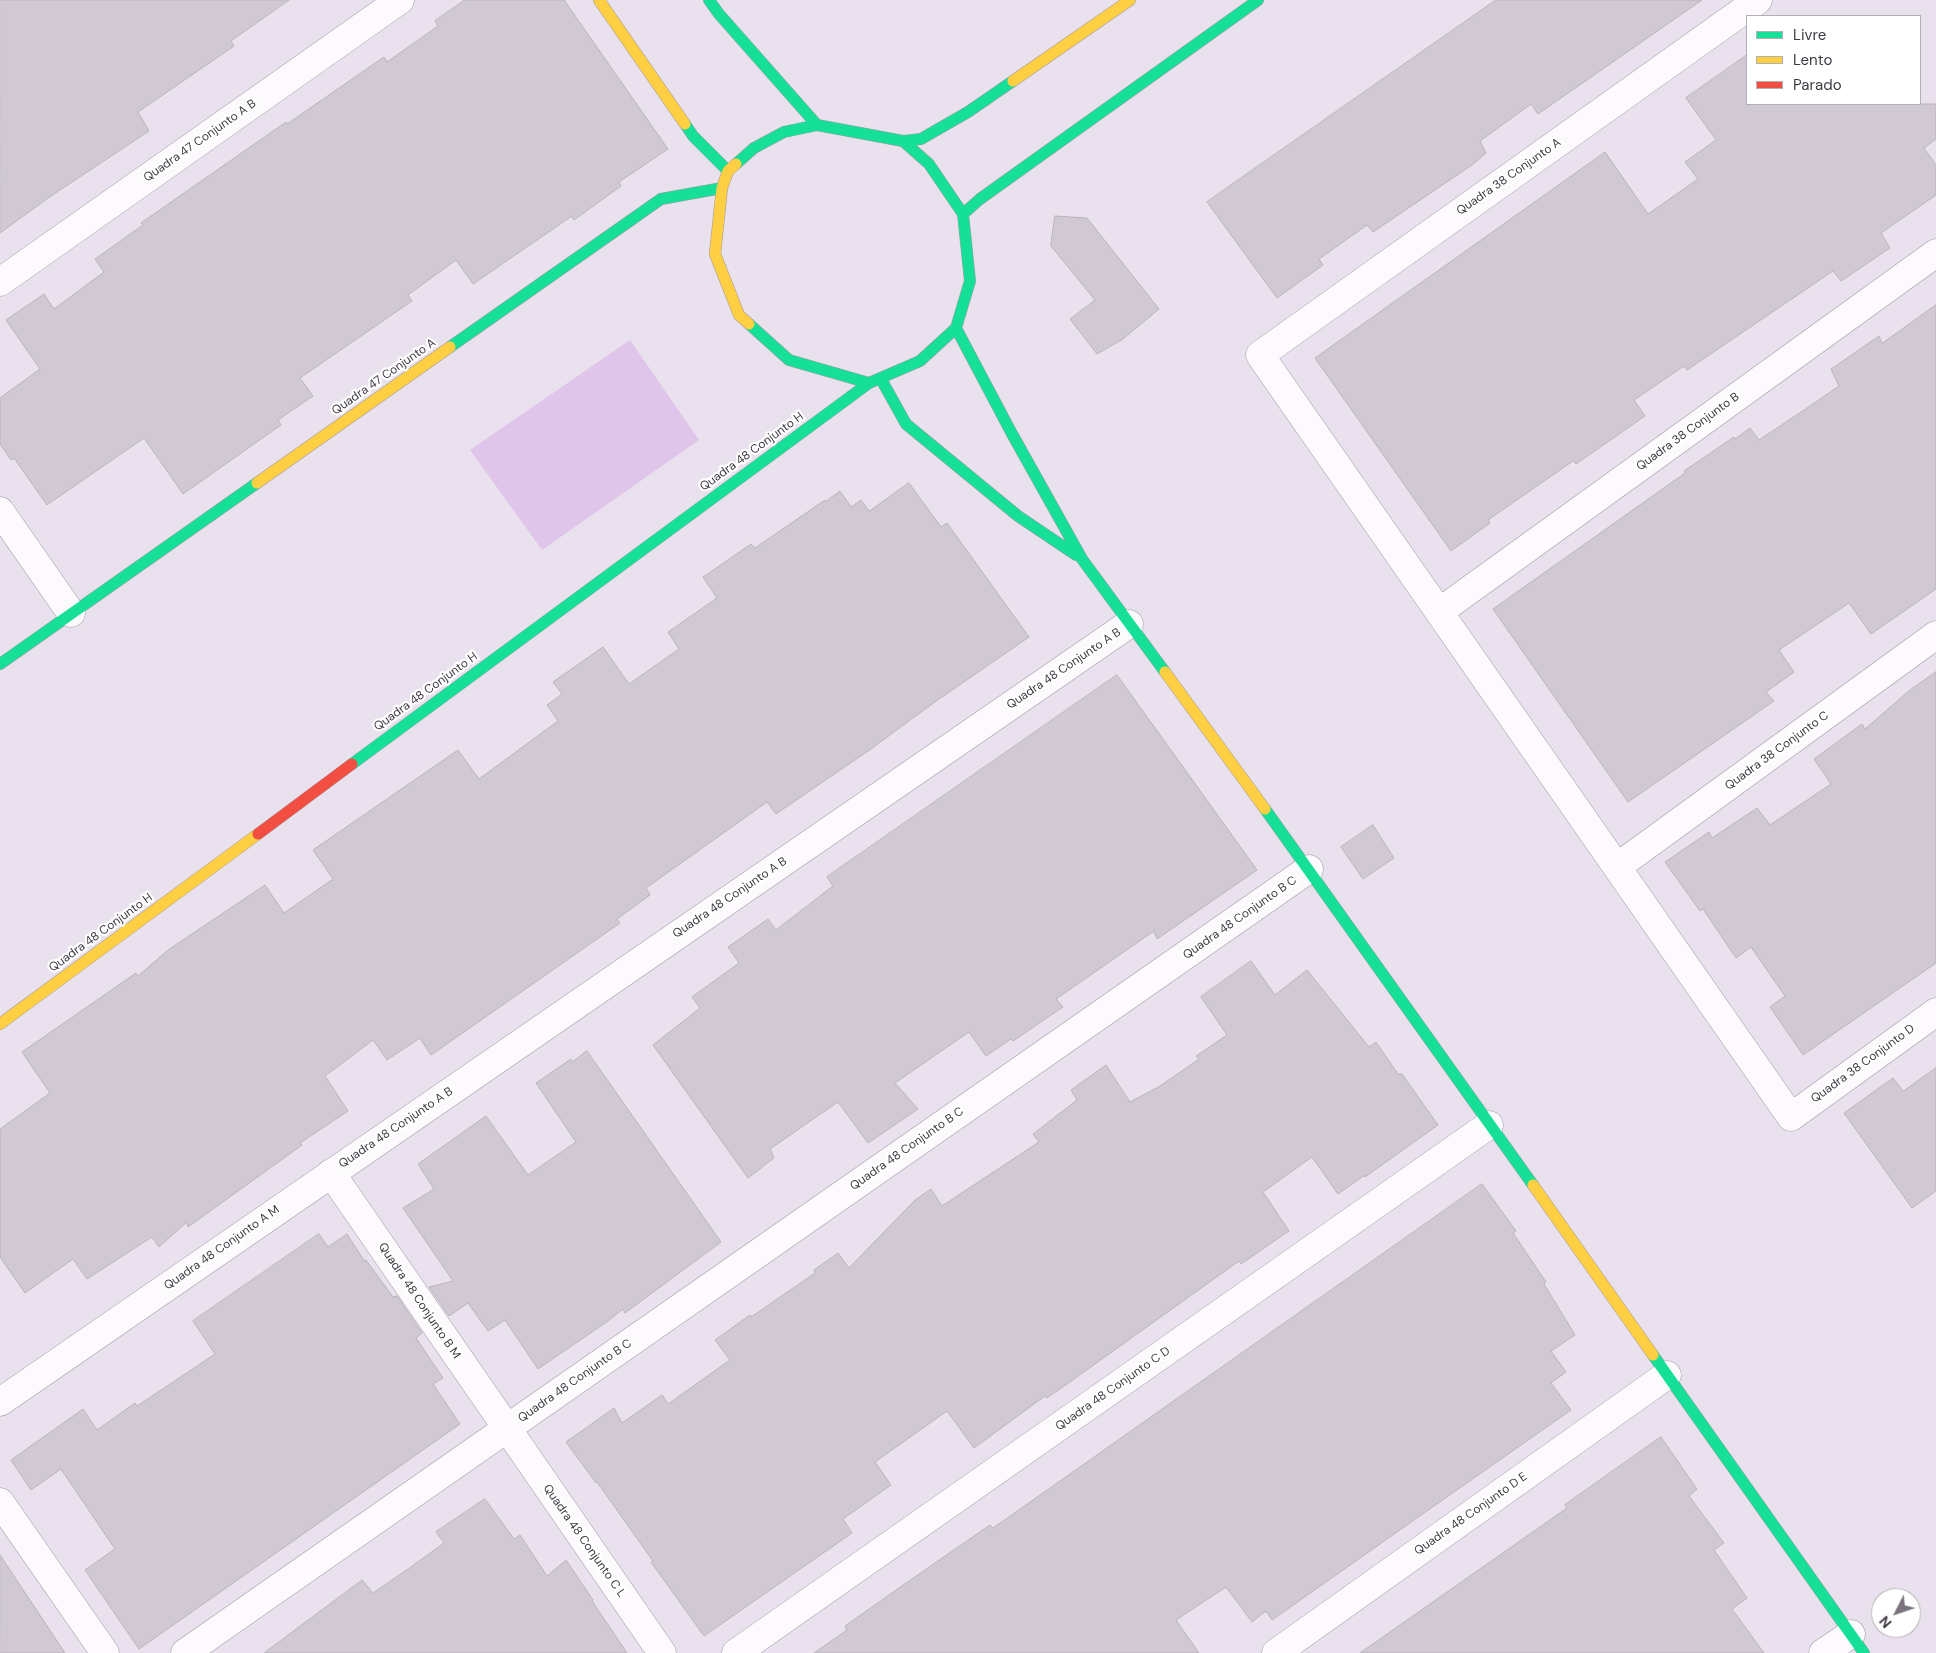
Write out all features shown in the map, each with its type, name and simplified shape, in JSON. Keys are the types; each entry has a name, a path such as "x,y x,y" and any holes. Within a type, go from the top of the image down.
{"street":[{"name":"Quadra 47 Conjunto A B","path":"0,282 400,0"},
{"path":"599,0 693,136 728,171"},
{"path":"709,0 719,14 817,125"},
{"path":"903,141 929,164 963,214 970,281 956,328 920,361 869,383 789,360 739,316 716,254 722,188 728,171 754,148 784,132 817,125 903,141 921,139 968,112 1130,0"},
{"path":"963,214 980,199 1099,112 1258,0"},
{"name":"Quadra 38 Conjunto A","path":"1439,612 1260,355 1758,0"},
{"name":"Quadra 47 Conjunto A","path":"0,664 661,199 722,188"},
{"name":"Quadra 38 Conjunto B","path":"1439,612 1936,253"},
{"path":"956,328 1011,432 1082,559 1490,1124 1857,1643 1823,1653"},
{"path":"882,379 906,424 1018,516 1082,559"},
{"name":"Quadra 48 Conjunto H","path":"0,1024 869,383"},
{"path":"0,511 71,613"},
{"path":"1439,612 1617,868"},
{"name":"Quadra 48 Conjunto A B","path":"331,1173 1129,624"},
{"name":"Quadra 38 Conjunto C","path":"1617,868 1936,635"},
{"name":"Quadra 38 Conjunto D","path":"1617,868 1791,1117 1936,1012"},
{"name":"Quadra 48 Conjunto B C","path":"185,1653 1308,870"},
{"name":"Quadra 48 Conjunto C D","path":"736,1653 1490,1124"},
{"name":"Quadra 48 Conjunto A M","path":"0,1402 331,1173"},
{"name":"Quadra 48 Conjunto B M","path":"331,1173 506,1429"},
{"name":"Quadra 48 Conjunto D E","path":"1276,1653 1667,1375"},
{"name":"Quadra 48 Conjunto C L","path":"506,1429 662,1653"},
{"path":"0,1502 105,1653"}],"shaded area":[{"path":"630,340 699,440 542,550 470,450"}],"building":[{"path":"0,0 289,0 231,41 234,46 138,112 149,131 51,196 0,233"},
{"path":"465,0 564,0 668,149 619,182 621,186 574,220 572,216 473,284 456,260 408,295 412,301 300,378 313,396 278,420 281,425 183,494 144,438 47,505 14,458 11,460 0,444 0,398 40,369 6,320 44,294 54,309 104,272 95,259 143,225 141,223 286,122 287,124 384,57 387,62 438,26 435,21"},
{"path":"1496,0 1702,0 1538,114 1531,104 1480,141 1486,153 1472,165 1373,232 1367,225 1319,259 1323,265 1277,298 1207,202"},
{"path":"1746,56 1746,105 1936,104 1936,139 1924,148 1936,165 1936,195 1881,233 1890,248 1841,281 1833,271 1687,370 1684,366 1634,400 1645,416 1576,464 1573,461 1488,520 1490,523 1451,551 1315,358 1605,152 1648,214 1698,179 1685,162 1716,140 1686,98"},
{"path":"1055,216 1087,218 1159,309 1123,339 1097,354 1070,319 1095,300 1051,246"},
{"path":"1936,305 1936,589 1871,634 1849,603 1779,650 1794,672 1766,692 1774,701 1628,802 1493,609 1734,437 1735,439 1750,428 1759,440 1839,386 1831,369 1879,336 1882,343"},
{"path":"909,483 941,527 947,523 1029,637 776,814 767,802 646,888 650,895 617,919 620,923 431,1055 420,1038 387,1060 373,1040 325,1076 348,1111 300,1143 302,1145 188,1227 187,1222 159,1247 152,1237 87,1279 73,1259 25,1293 0,1257 0,1129 50,1093 22,1052 136,973 138,976 168,950 265,885 284,913 333,879 313,850 458,750 479,779 558,721 547,705 562,694 553,682 603,647 629,684 679,649 668,632 717,598 703,577 751,544 755,548 840,491 851,507 861,500 869,511"},
{"path":"1936,672 1936,963 1803,1055 1770,1007 1785,996 1751,947 1736,958 1703,909 1700,911 1665,862 1709,832 1712,838 1757,808 1770,825 1831,784 1814,759 1862,724 1865,729 1910,690"},
{"path":"1117,675 1257,870 1157,939 1154,931 1056,999 1063,1007 1013,1041 1011,1039 986,1056 969,1032 895,1083 918,1109 868,1143 838,1102 770,1149 774,1158 748,1178 653,1045 700,1008 692,997 739,963 728,947 768,919 776,930 833,886 827,877"},
{"path":"1373,825 1394,858 1363,879 1341,847"},
{"path":"1251,961 1275,995 1307,970 1369,1047 1376,1042 1398,1074 1402,1074 1438,1125 1338,1194 1312,1157 1263,1192 1289,1231 1241,1264 1239,1261 1047,1398 1045,1396 974,1448 947,1411 875,1462 891,1485 843,1519 852,1533 704,1636 597,1482 566,1442 614,1408 622,1423 662,1395 668,1404 730,1360 715,1340 815,1273 814,1270 838,1253 849,1268 915,1200 931,1189 942,1206 1039,1142 1033,1134 1077,1100 1071,1090 1106,1065 1130,1102 1160,1086 1199,1059 1196,1056 1227,1035 1201,997"},
{"path":"587,1051 721,1242 625,1313 623,1309 538,1369 505,1320 488,1331 468,1303 449,1316 429,1287 453,1281 403,1208 434,1189 418,1164 486,1116 528,1175 576,1142 536,1083 571,1059 572,1062"},
{"path":"1936,1068 1936,1191 1912,1208 1844,1113 1893,1078 1903,1091"},
{"path":"1482,1184 1516,1231 1513,1233 1546,1282 1544,1284 1575,1335 1551,1351 1566,1372 1551,1383 1571,1410 1272,1620 1266,1611 1252,1622 1226,1587 1176,1620 1199,1653 814,1653 847,1630 845,1626 906,1583 990,1525 993,1528"},
{"path":"319,1234 328,1247 347,1234 365,1262 366,1260 393,1297 397,1296 422,1333 416,1338 443,1378 433,1384 460,1424 139,1649 85,1570 115,1549 61,1469 31,1490 11,1460 83,1409 97,1430 135,1403 137,1406 215,1354 193,1321"},
{"path":"1661,1437 1697,1489 1689,1496 1724,1543 1714,1550 1747,1598 1732,1609 1764,1653 1360,1653 1567,1508 1565,1505"},
{"path":"485,1499 514,1539 520,1535 547,1576 566,1560 627,1653 264,1653 362,1580 373,1593 408,1569 444,1543 436,1532"},
{"path":"0,1555 65,1653 0,1653"}],"traffic: fast":[{"path":"709,0 719,14 817,125"},
{"path":"963,214 980,199 1258,0"},
{"path":"736,164 754,148 784,132 817,125 903,141 921,139 968,112 1013,81"},
{"path":"685,124 693,136 728,171"},
{"path":"749,324 789,360 869,383 920,361 956,328 970,281 963,214 929,164 903,141"},
{"path":"450,347 661,199 722,188"},
{"path":"956,328 1011,432 1082,559 1165,672"},
{"path":"881,379 906,424 1018,516 1076,555"},
{"path":"352,764 869,383"},
{"path":"0,664 257,483"},
{"path":"1265,809 1533,1185"},
{"path":"1653,1355 1864,1653"}],"traffic: slow":[{"path":"599,0 685,124"},
{"path":"1013,81 1130,0"},
{"path":"736,164 728,171 722,188 715,254 739,315 749,324"},
{"path":"257,483 450,347"},
{"path":"1165,672 1265,809"},
{"path":"0,1024 258,834"},
{"path":"1533,1185 1653,1355"}],"traffic: jam":[{"path":"258,834 352,764"}]}
